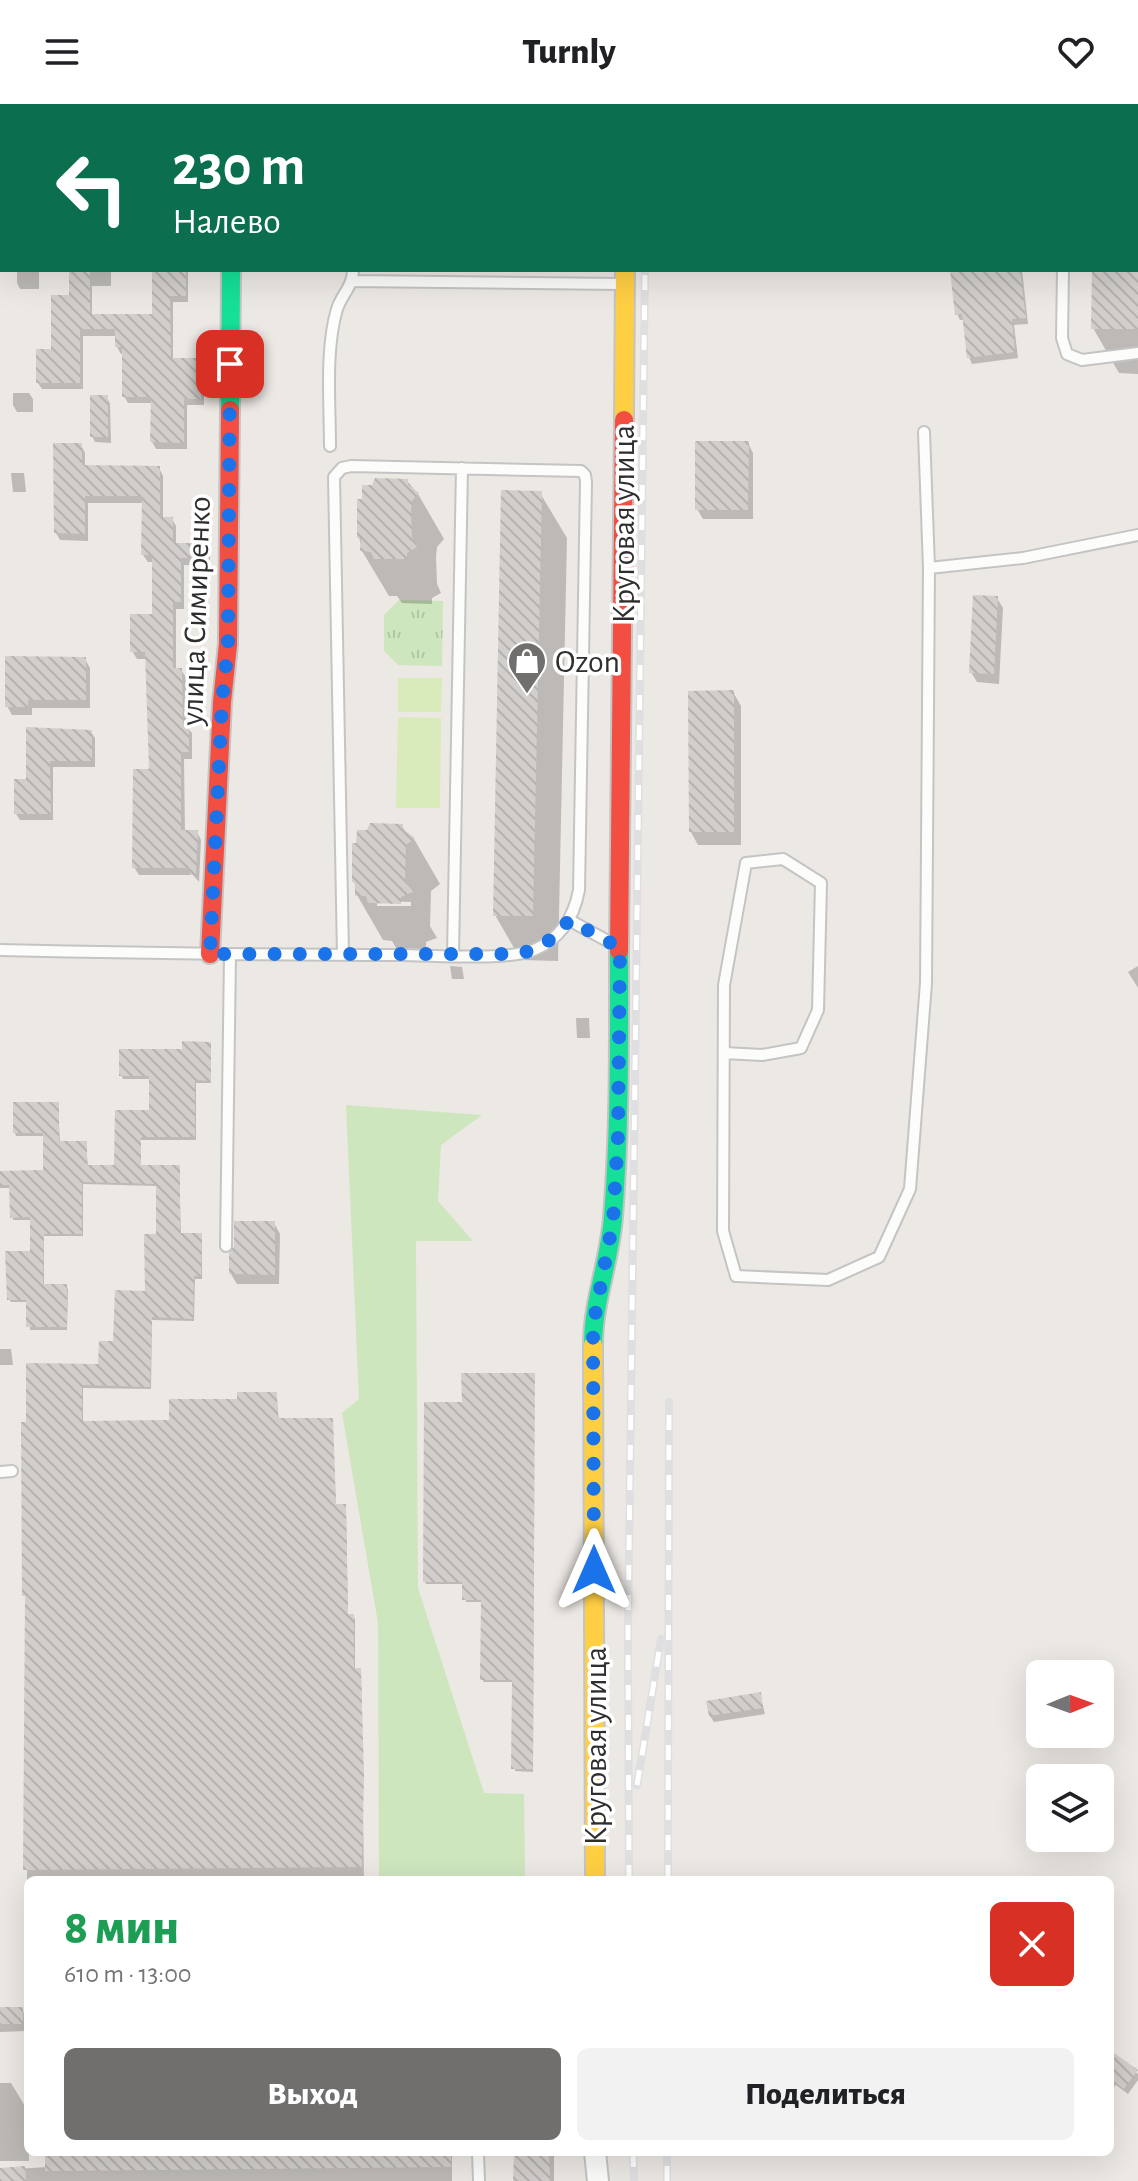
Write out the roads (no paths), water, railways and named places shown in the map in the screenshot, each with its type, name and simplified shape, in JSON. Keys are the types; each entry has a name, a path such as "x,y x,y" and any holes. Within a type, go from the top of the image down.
{"street":[{"name":"улица Симиренко","path":"210,954 222,702 228,644 231,272"},
{"name":"Круговая улица","path":"595,1876 593,1326 613,1221 618,1136 625,277"},
{"path":"595,2156 598,2181"}],"lane":[{"path":"585,272 585,284"},
{"path":"1063,272 1062,338 1067,354 1082,360 1138,353"},
{"path":"330,446 329,363 337,308 353,275 585,284 625,277"},
{"path":"724,1053 762,1055 801,1048 818,1010 821,883 783,859 746,863 724,985 723,1231 736,1276 828,1280 879,1257 910,1189 926,983 929,568 924,432"},
{"path":"0,950 230,955 343,955 506,955 531,951 554,938 569,920 579,890 585,475 577,470 351,466 342,468 334,477 343,955"},
{"path":"453,955 462,468"},
{"path":"929,568 1023,558 1138,535"},
{"path":"569,920 620,948"},
{"path":"226,1246 230,955"},
{"path":"0,1472 12,1471"},
{"path":"478,2156 479,2181"}],"railway":[{"path":"629,1876 628,1633 645,272"},
{"path":"668,1876 669,1402"},
{"path":"637,1785 661,1639"},
{"path":"633,2156 634,2181"},
{"path":"667,2156 667,2181"}],"place":[{"name":"Ozon","path":"527,695"}]}
